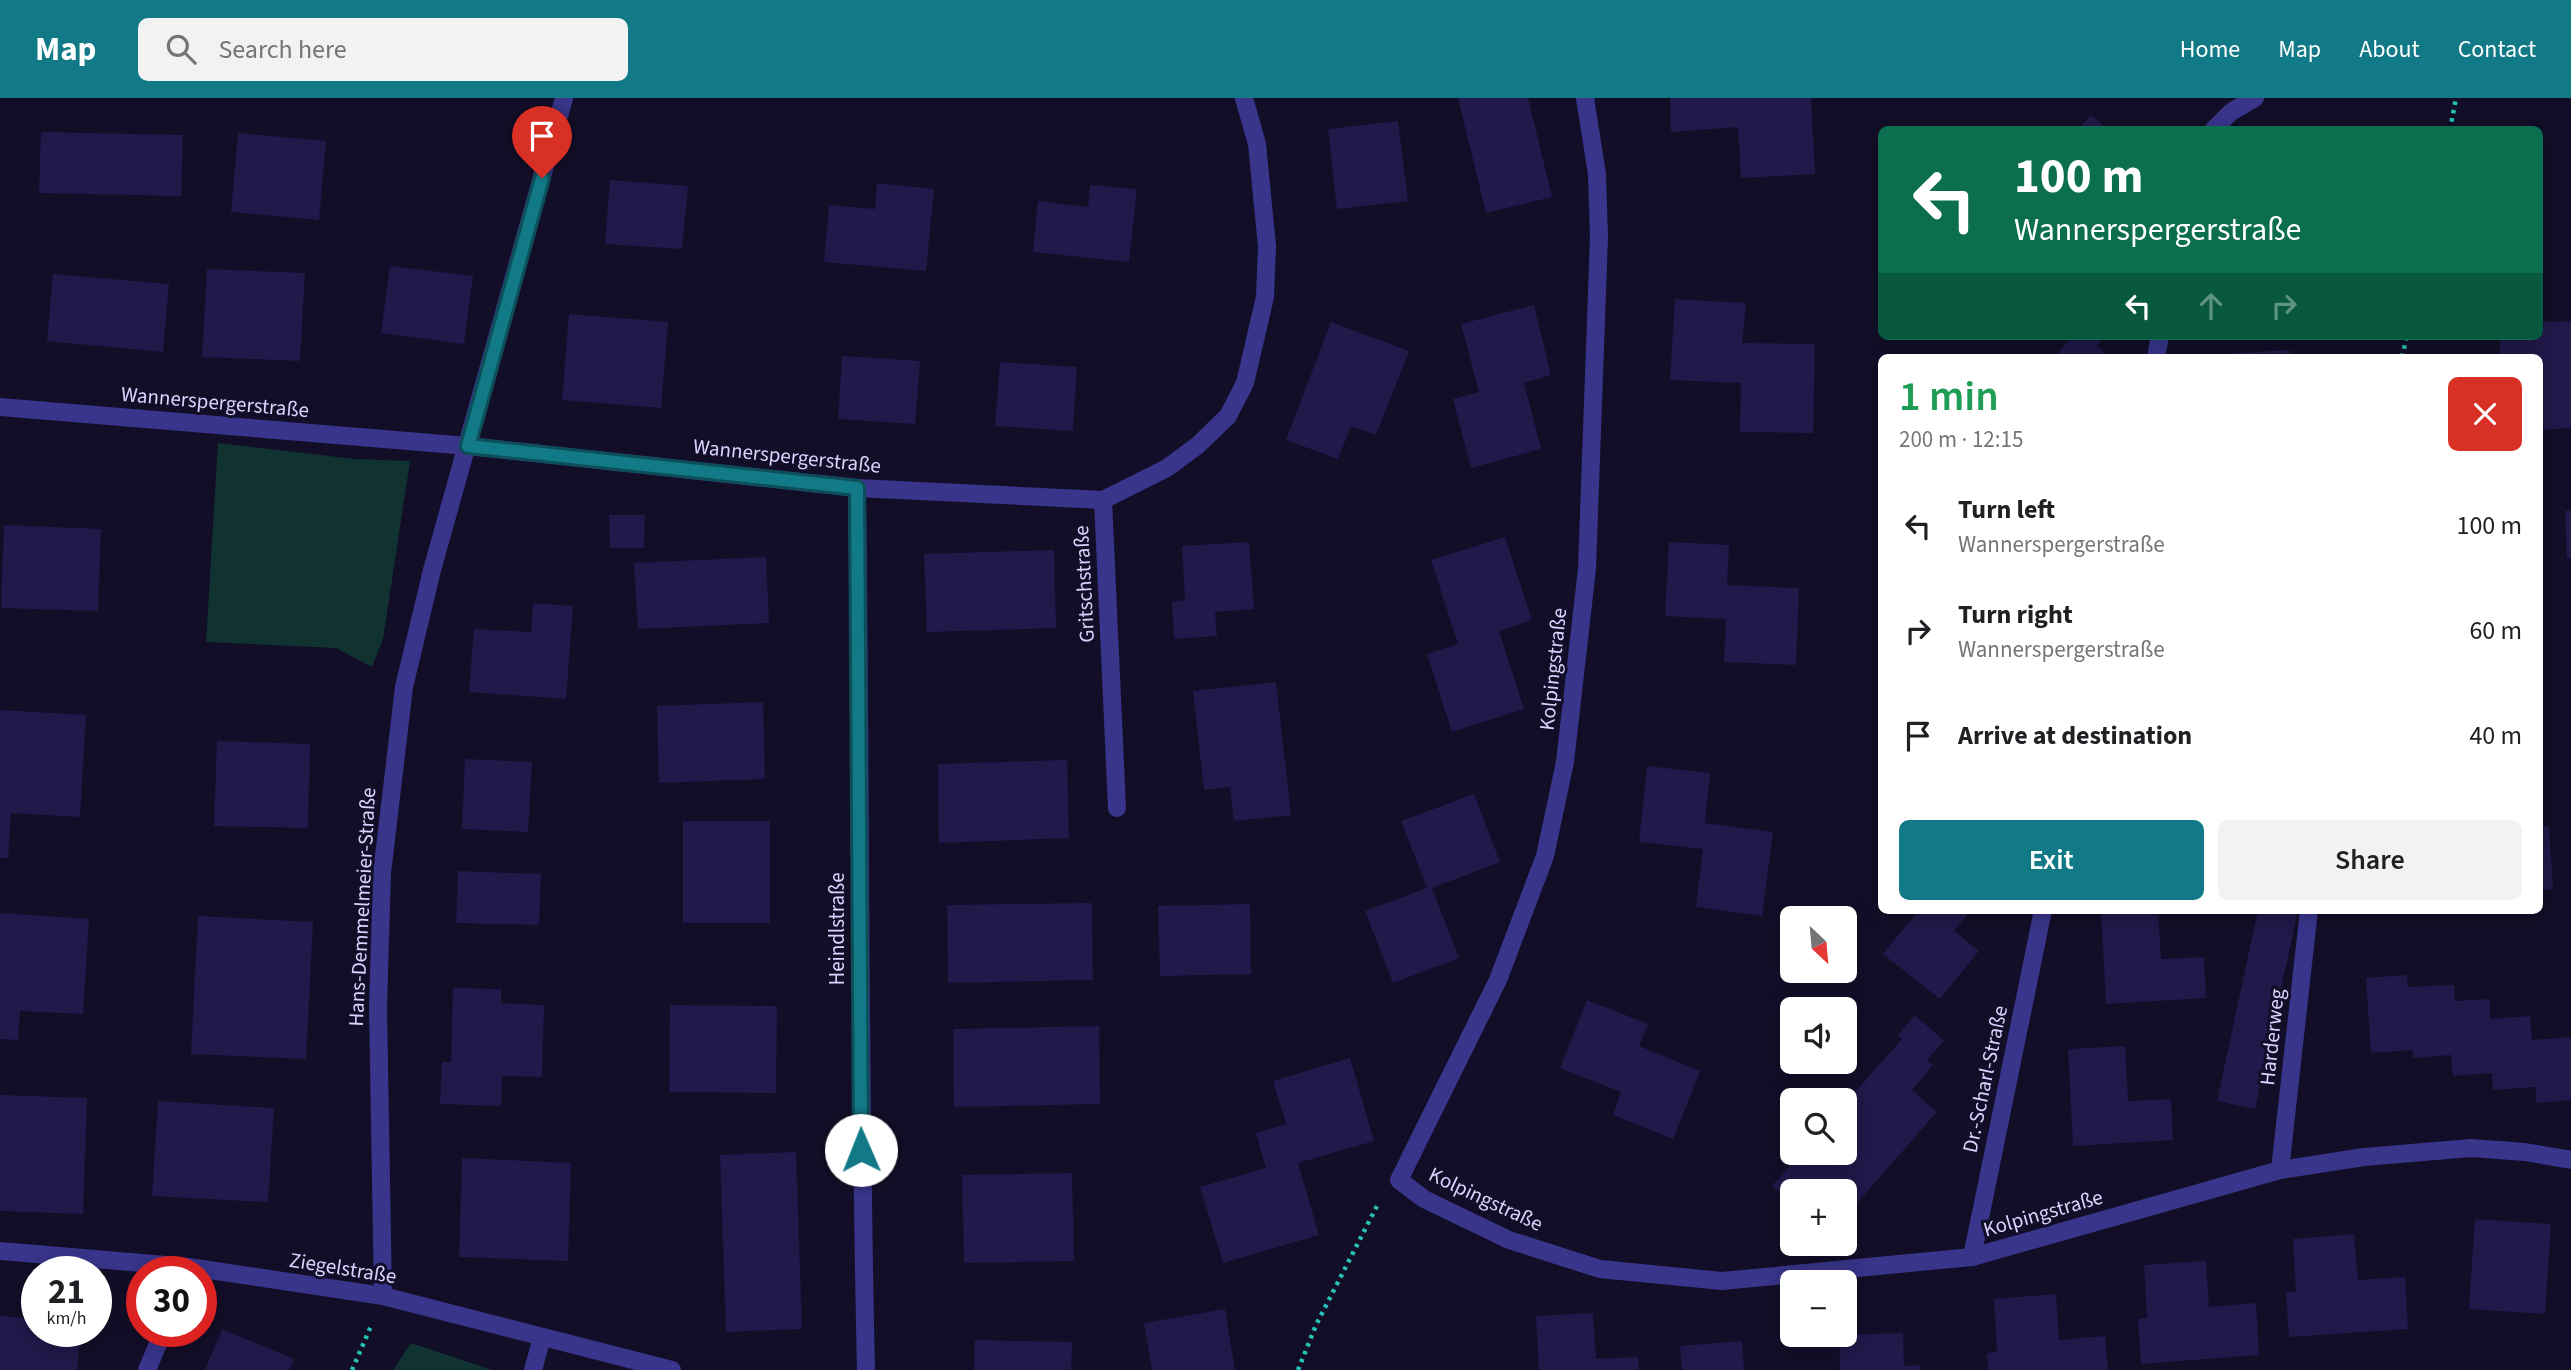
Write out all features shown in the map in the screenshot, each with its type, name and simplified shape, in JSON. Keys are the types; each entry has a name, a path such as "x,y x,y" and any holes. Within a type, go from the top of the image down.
{"street":[{"path":"468,446 564,98"},
{"name":"Gritschstraße","path":"1117,808 1103,500 1167,468 1198,445 1228,415 1245,383 1265,297 1267,246 1256,144 1244,98"},
{"name":"Kolpingstraße","path":"1585,98 1597,174 1599,237 1587,569 1565,762 1545,856 1498,980 1399,1180 1424,1199 1509,1240 1600,1269 1723,1281 1972,1257 2280,1170 2364,1157 2471,1148 2525,1152 2571,1160"},
{"path":"2217,126 2231,112 2255,98"},
{"name":"Wannerspergerstraße","path":"0,407 468,446 857,488 1103,500"},
{"name":"Hans-Demmelmeier-Straße","path":"383,1296 378,1007 388,807 404,687 432,570 468,446"},
{"name":"Heindlstraße","path":"857,488 860,716 859,1067 866,1370"},
{"name":"Dr.-Scharl-Straße","path":"1972,1257 2042,914"},
{"name":"Harderweg","path":"2280,1170 2309,914"},
{"name":"Ziegelstraße","path":"0,1251 126,1264"},
{"name":"Ziegelstraße","path":"217,1274 383,1296 672,1370"},
{"path":"533,1370 542,1337"},
{"path":"147,1370 157,1347"}],"path":[{"path":"2451,126 2456,98"},
{"path":"1297,1370 1316,1325 1376,1206 1399,1180"},
{"path":"352,1370 358,1356"}],"green space":[{"path":"218,443 355,459 410,461 383,639 372,667 336,648 206,642"},
{"path":"411,1343 492,1370 393,1370"}],"building":[{"path":"1458,98 1528,98 1552,197 1486,213"},
{"path":"1670,98 1811,98 1815,174 1741,178 1738,127 1671,132"},
{"path":"2091,115 2104,126 2081,126"},
{"path":"1398,121 1408,201 1337,209 1328,129"},
{"path":"41,132 183,135 181,196 39,193"},
{"path":"238,133 326,141 319,220 231,212"},
{"path":"610,180 688,186 682,249 605,244"},
{"path":"877,183 934,189 926,271 824,262 829,205 875,209"},
{"path":"1090,185 1137,189 1129,262 1033,252 1038,201 1088,207"},
{"path":"390,266 473,276 464,344 381,333"},
{"path":"207,269 305,273 300,361 202,357"},
{"path":"53,274 169,284 163,352 47,341"},
{"path":"1675,299 1746,303 1742,343 1815,344 1813,433 1740,432 1741,383 1670,380"},
{"path":"1534,305 1551,375 1524,383 1541,449 1471,468 1453,399 1479,392 1461,324"},
{"path":"569,314 668,322 661,408 562,400"},
{"path":"2571,321 2571,428 2543,430 2543,354 2500,354 2499,340 2543,340 2543,322"},
{"path":"1331,322 1409,351 1376,435 1351,426 1338,459 1286,440"},
{"path":"2069,340 2102,340 2097,346 2105,353 2104,354 2057,354"},
{"path":"2289,350 2290,354 2224,354"},
{"path":"842,356 920,361 915,424 838,419"},
{"path":"1000,362 1077,367 1073,431 995,426"},
{"path":"2565,511 2571,511 2571,558 2567,558"},
{"path":"609,515 645,515 644,548 610,548"},
{"path":"4,525 101,529 98,611 1,608"},
{"path":"1505,537 1532,620 1499,631 1524,709 1452,732 1427,654 1458,644 1431,560"},
{"path":"1249,542 1254,609 1215,612 1217,636 1174,639 1172,602 1185,600 1182,546"},
{"path":"1669,542 1729,545 1727,585 1799,588 1796,665 1724,662 1726,619 1665,616"},
{"path":"1054,550 1056,628 927,632 924,554"},
{"path":"766,557 769,623 638,629 634,563"},
{"path":"533,603 573,606 566,699 469,692 474,629 531,632"},
{"path":"1276,682 1291,815 1234,821 1230,787 1204,790 1193,691"},
{"path":"763,702 765,779 659,783 657,706"},
{"path":"0,710 86,715 80,817 11,813 8,858 0,858"},
{"path":"217,741 310,744 308,828 214,826"},
{"path":"465,759 532,762 528,832 462,829"},
{"path":"1067,760 1069,838 939,843 938,764"},
{"path":"1647,766 1710,773 1705,823 1773,832 1762,916 1696,907 1703,849 1639,842"},
{"path":"1474,794 1500,862 1432,888 1459,958 1393,983 1365,911 1427,888 1401,821"},
{"path":"683,821 770,821 770,923 683,923"},
{"path":"2543,826 2549,826 2553,889 2543,890"},
{"path":"458,871 541,874 539,925 456,923"},
{"path":"1092,903 1093,980 948,983 947,905"},
{"path":"1250,904 1251,974 1160,976 1158,906"},
{"path":"0,913 89,919 83,1014 20,1011 18,1040 0,1039"},
{"path":"1916,914 1968,914 1954,931 1979,951 1940,999 1883,954"},
{"path":"2101,914 2158,914 2161,959 2204,957 2206,998 2106,1004"},
{"path":"2257,914 2297,914 2255,1109 2217,1101"},
{"path":"198,916 313,922 306,1059 191,1054"},
{"path":"2407,975 2408,987 2454,985 2455,1001 2490,999 2490,1019 2530,1016 2532,1040 2571,1037 2571,1100 2536,1103 2536,1087 2493,1090 2492,1073 2453,1076 2451,1055 2413,1058 2413,1050 2371,1053 2366,978"},
{"path":"453,988 501,989 501,1003 544,1005 542,1077 502,1076 501,1106 440,1104 442,1062 451,1062"},
{"path":"1587,1000 1648,1024 1639,1046 1700,1071 1673,1139 1613,1115 1621,1092 1560,1068"},
{"path":"670,1005 777,1006 776,1093 669,1092"},
{"path":"1915,1015 1944,1041 1927,1060 1933,1065 1912,1090 1937,1112 1857,1203 1857,1179 1780,1179 1780,1193 1772,1186 1790,1165 1857,1165 1857,1089 1902,1039 1898,1035"},
{"path":"1099,1026 1100,1104 954,1107 953,1029"},
{"path":"2125,1046 2128,1101 2171,1099 2173,1140 2073,1146 2068,1049"},
{"path":"1350,1058 1374,1141 1298,1163 1319,1235 1223,1263 1200,1187 1266,1168 1256,1133 1286,1124 1273,1081"},
{"path":"0,1095 87,1098 83,1214 0,1211"},
{"path":"158,1101 274,1108 268,1202 152,1196"},
{"path":"796,1152 802,1329 726,1332 720,1155"},
{"path":"462,1158 571,1163 568,1261 459,1257"},
{"path":"1072,1173 1074,1261 964,1263 962,1175"},
{"path":"2475,1219 2551,1224 2545,1314 2469,1309"},
{"path":"2354,1234 2358,1280 2405,1277 2408,1329 2289,1337 2286,1292 2296,1292 2293,1239"},
{"path":"2206,1261 2209,1307 2256,1303 2259,1355 2141,1364 2138,1319 2147,1318 2144,1265"},
{"path":"2056,1294 2059,1340 2105,1336 2108,1370 1988,1370 1987,1353 1997,1352 1994,1299"},
{"path":"1225,1309 1235,1370 1152,1370 1144,1323"},
{"path":"1593,1313 1596,1359 1638,1357 1639,1370 1539,1370 1536,1316"},
{"path":"0,1316 21,1318 21,1347 79,1347 77,1370 0,1370"},
{"path":"222,1329 294,1359 289,1370 205,1370 215,1347 217,1347"},
{"path":"1903,1333 1904,1366 1920,1365 1920,1370 1840,1370 1839,1347 1857,1347 1857,1334"},
{"path":"975,1340 1072,1342 1071,1370 974,1370"},
{"path":"1742,1341 1744,1370 1682,1370 1680,1346"}],"route":[{"path":"542,178 468,446 857,488 861,1150"}]}
